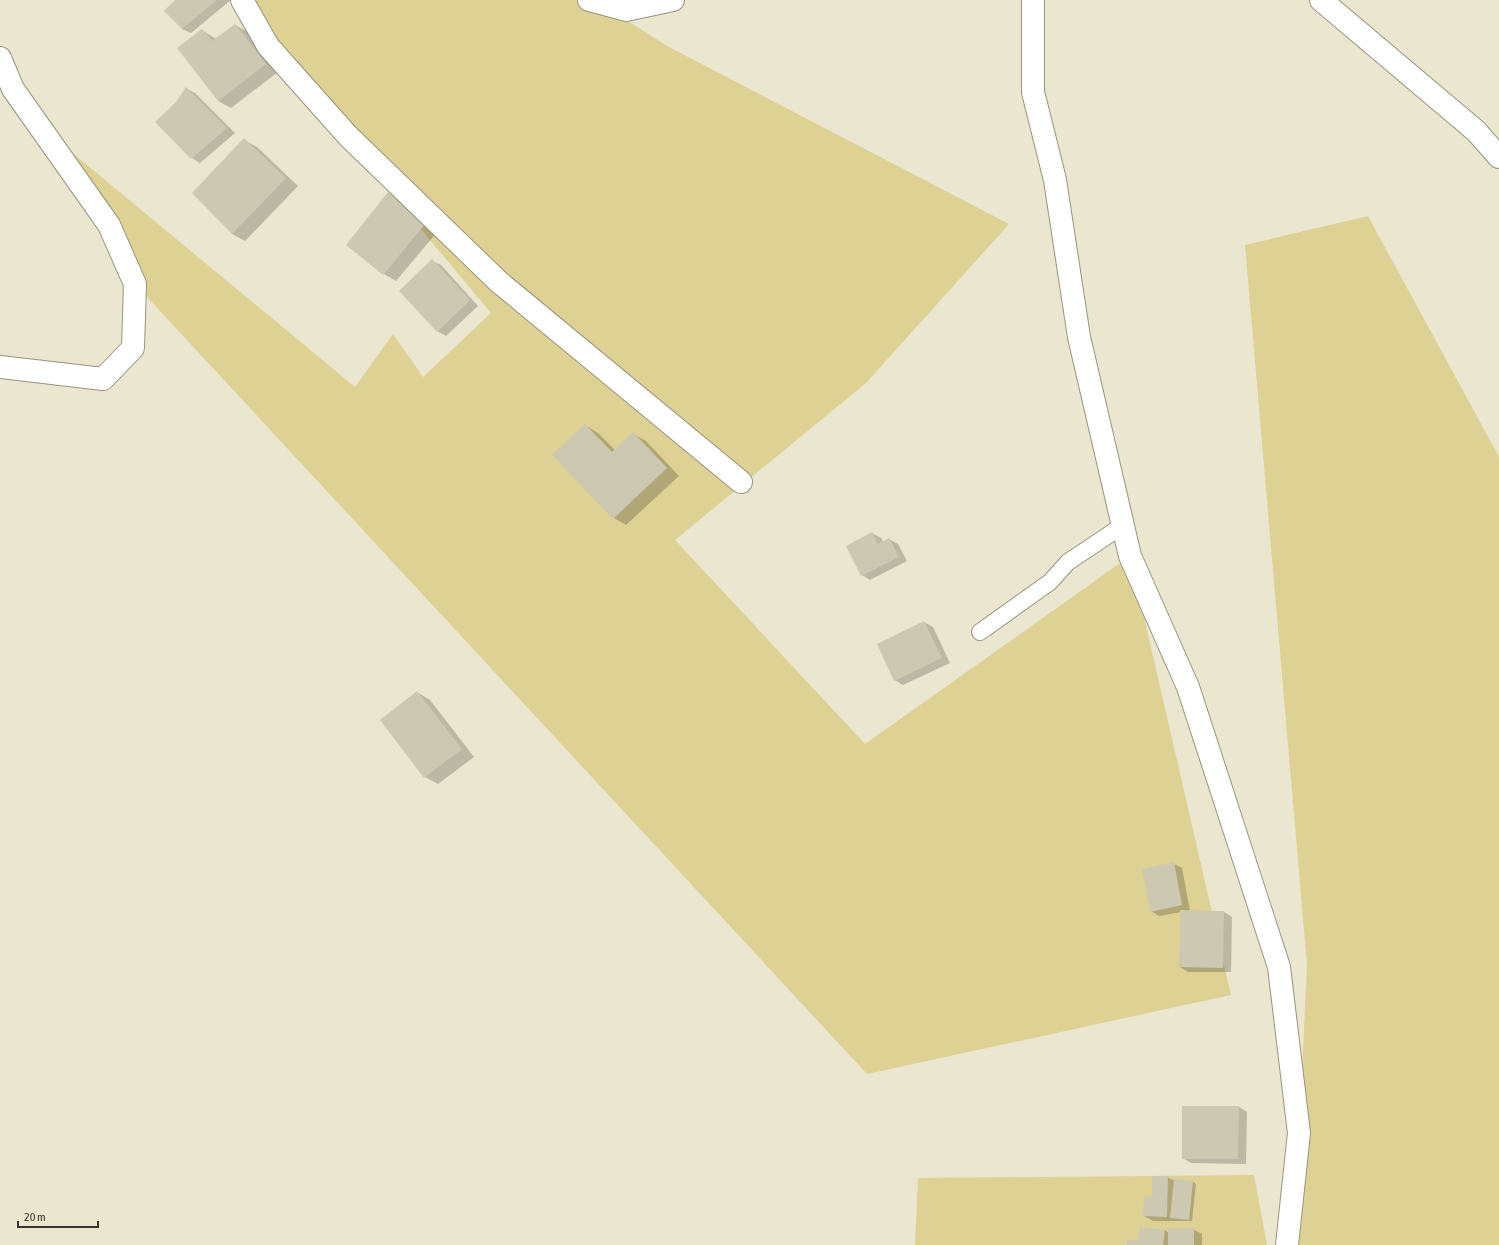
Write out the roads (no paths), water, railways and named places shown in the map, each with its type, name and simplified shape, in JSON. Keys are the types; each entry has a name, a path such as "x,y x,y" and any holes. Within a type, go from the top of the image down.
{"street":[{"path":"242,0 268,46 348,136 499,282 742,482"},
{"path":"589,0 626,10 673,0"},
{"path":"1033,0 1033,92 1055,180 1079,337 1122,526 1130,556 1188,688 1278,967 1299,1133 1287,1245"},
{"path":"1321,0 1476,131 1499,157"},
{"path":"0,58 13,89 109,225 135,284 133,348 103,379 0,367"}],"lane":[{"path":"980,632 1050,582 1068,562 1122,526"}]}
